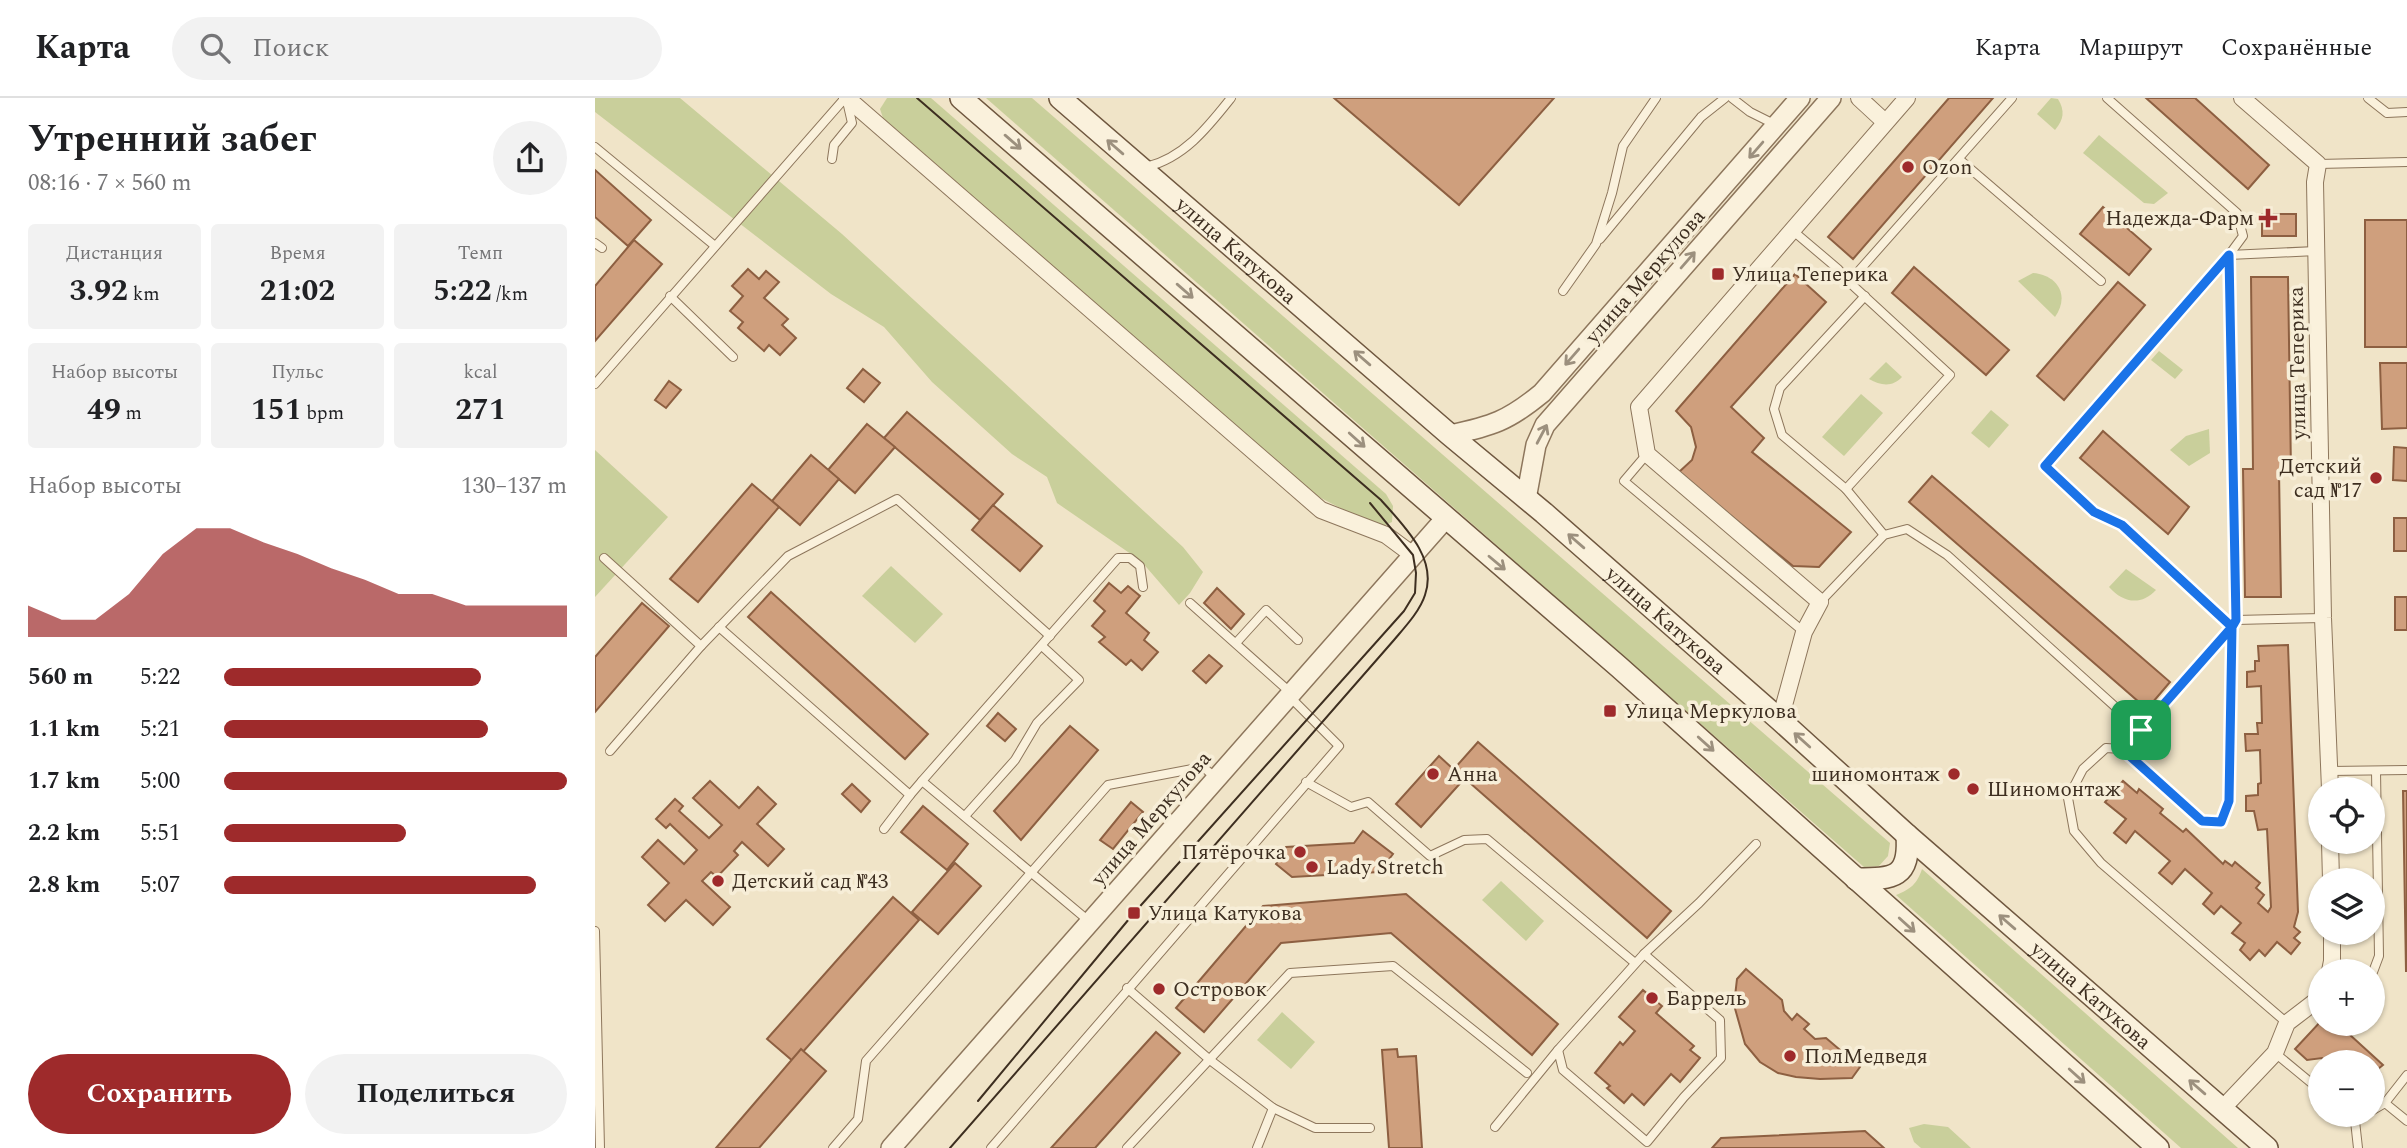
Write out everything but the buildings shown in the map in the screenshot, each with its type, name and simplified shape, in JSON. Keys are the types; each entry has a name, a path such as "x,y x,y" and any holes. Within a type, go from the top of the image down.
{"main road":[{"path":"961,98 1619,667 2158,1148"},
{"name":"улица Катукова","path":"1060,98 1526,499 2267,1148"},
{"path":"1856,879 1895,876 1905,867 1908,854 1907,835"}],"street":[{"path":"846,98 1321,510 1386,535 1413,555"},
{"name":"улица Меркулова","path":"1450,435 1493,426 1542,393 1800,98"},
{"name":"улица Меркулова","path":"1526,499 1536,445 1545,425 1831,98"},
{"path":"1859,98 1885,122"},
{"path":"1780,720 1804,632 1820,602 1647,454 1639,407 1907,98"},
{"path":"2242,98 2318,164"},
{"name":"улица Теперика","path":"2318,164 2315,182 2323,618 2330,777"},
{"name":"улица Меркулова","path":"891,1148 1445,519"},
{"path":"2223,1109 2275,1053 2287,1023 2308,1008"}],"lane":[{"path":"832,159 834,145 852,122 846,98"},
{"path":"595,384 846,98"},
{"path":"1140,168 1166,162 1198,137 1231,98"},
{"path":"1596,244 1623,146 1656,98"},
{"path":"1563,291 1596,244 1701,117 1725,98"},
{"path":"1849,282 2013,98"},
{"path":"2107,98 2237,213 2243,236 2045,466 2094,512 2122,525 2234,624"},
{"path":"2368,98 2387,113 2407,112"},
{"path":"1736,99 1750,112 1778,125"},
{"path":"595,147 715,246"},
{"path":"1959,159 2101,281"},
{"path":"2318,164 2407,162"},
{"path":"1792,230 1838,269 1950,375 1846,489"},
{"path":"2229,255 2316,251"},
{"path":"2229,255 2234,624 2229,801 2221,822 2202,821 2122,749 2106,748 2083,769 2068,798 2074,831 2101,863 2287,1023"},
{"path":"670,296 733,357"},
{"path":"1865,296 1780,388 1774,409 1782,435 1846,489 1884,535"},
{"path":"1647,454 1624,481 1804,632"},
{"path":"610,751 701,646 788,556 897,499 1050,636"},
{"path":"1820,602 1884,535 1907,529 1947,555 2141,730"},
{"path":"604,558 701,646"},
{"path":"884,829 910,795 1118,558 1130,558 1140,566 1143,587"},
{"path":"991,1148 1339,746 1290,695 1191,603"},
{"path":"1235,643 1266,610 1298,640"},
{"path":"2122,749 2234,624 2323,618"},
{"path":"719,627 910,795"},
{"path":"965,816 1015,760 1037,723 1079,680 1042,646"},
{"path":"833,1148 858,1119 866,1061 1108,785 1203,767 1216,778"},
{"path":"2330,771 2407,770"},
{"path":"2376,771 2378,959"},
{"path":"922,782 1090,922"},
{"path":"1306,782 1351,807 1368,802 1430,856 1464,840 1487,839 1636,963"},
{"path":"1495,1126 1558,1050 1644,954 1699,903 1756,844"},
{"path":"595,931 600,1148"},
{"path":"1558,1050 1563,1070 1647,1142 1721,1058 1720,1020 1644,954"},
{"path":"1127,1148 1290,973 1393,966 1527,1073"},
{"path":"1127,989 1210,1060 1273,1108 1315,1128 1370,1128"},
{"path":"2275,1053 2308,1080"},
{"path":"2407,1075 2385,1103 2407,1121"},
{"path":"1257,1148 1273,1108"},
{"path":"2354,1127 2358,1148"}],"green space":[{"path":"595,98 680,98 842,234 1183,547 1203,572 1190,593 1179,605 1141,561 1057,503 1047,477 1012,454 932,382 884,327 831,294 595,112"},
{"path":"887,98 931,98 1386,494 1393,506 1392,522 1379,528 1317,496 883,118 880,109"},
{"path":"986,98 1032,98 1890,843 1888,856 1879,866 1864,867"},
{"path":"2051,98 2058,99 2063,111 2062,119 2055,130 2037,114"},
{"path":"2099,135 2168,193 2154,204 2144,203 2083,153"},
{"path":"2033,273 2049,278 2059,288 2061,302 2055,317 2018,281"},
{"path":"2159,351 2183,370 2175,379 2151,360"},
{"path":"1886,362 1902,377 1895,383 1887,384 1869,379"},
{"path":"1861,394 1883,413 1844,456 1822,437"},
{"path":"1991,410 2009,425 1989,448 1971,433"},
{"path":"2209,429 2210,453 2189,466 2170,450 2186,436"},
{"path":"595,450 668,517 595,597"},
{"path":"891,566 943,614 915,643 862,596"},
{"path":"2126,569 2156,590 2144,599 2132,601 2114,592 2109,587"},
{"path":"1922,869 2238,1148 2181,1148 1896,895 1913,885"},
{"path":"1501,881 1544,921 1526,941 1482,900"},
{"path":"1282,1012 1315,1042 1291,1069 1257,1040"},
{"path":"1924,1124 1948,1127 1971,1148 1921,1148 1914,1142 1909,1128"}],"tram line":[{"path":"917,98 1381,500 1408,531 1423,555 1428,581 1423,601 1403,630 950,1148"},
{"path":"978,1101 1134,913 1404,611 1415,593 1413,555 1370,503"}],"place":[{"name":"Ozon","path":"1908,167"},
{"name":"Надежда-Фарм","path":"2268,218"},
{"name":"Улица Теперика","path":"1718,274"},
{"name":"Детский сад №17","path":"2376,478"},
{"name":"Улица Меркулова","path":"1610,711"},
{"name":"Анна","path":"1433,774"},
{"name":"шиномонтаж","path":"1954,774"},
{"name":"Шиномонтаж","path":"1973,789"},
{"name":"Пятёрочка","path":"1300,852"},
{"name":"Lady Stretch","path":"1312,867"},
{"name":"Детский сад №43","path":"718,881"},
{"name":"Улица Катукова","path":"1134,913"},
{"name":"Островок","path":"1159,989"},
{"name":"Баррель","path":"1652,998"},
{"name":"ПолМедведя","path":"1790,1056"}],"route":[{"path":"2141,730 2122,749 2202,821 2221,822 2229,801 2232,627 2122,525 2094,512 2045,466 2229,255 2236,620 2232,627 2141,730"}]}
